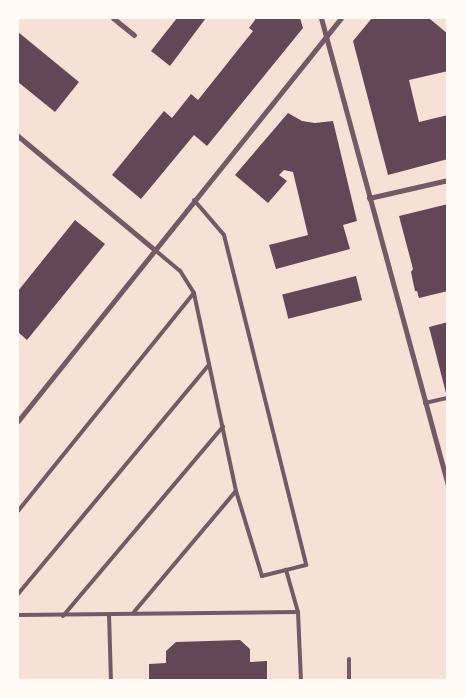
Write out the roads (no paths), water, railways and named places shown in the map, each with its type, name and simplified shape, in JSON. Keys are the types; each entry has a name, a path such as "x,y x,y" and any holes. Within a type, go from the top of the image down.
{"street":[{"path":"113,18 134,35"},
{"path":"321,18 448,484"},
{"path":"18,421 341,18"},
{"path":"18,136 155,250"},
{"path":"369,198 448,180"}],"lane":[{"path":"155,250 180,271 194,293 236,491 262,576 306,565 224,235 194,200"},
{"path":"18,511 194,293"},
{"path":"18,594 208,366"},
{"path":"425,403 447,398"},
{"path":"63,616 223,427"},
{"path":"134,612 236,491"},
{"path":"286,570 298,612 301,680"},
{"path":"18,615 63,616 134,612 298,612"},
{"path":"109,614 111,680"},
{"path":"348,659 349,680"}]}
